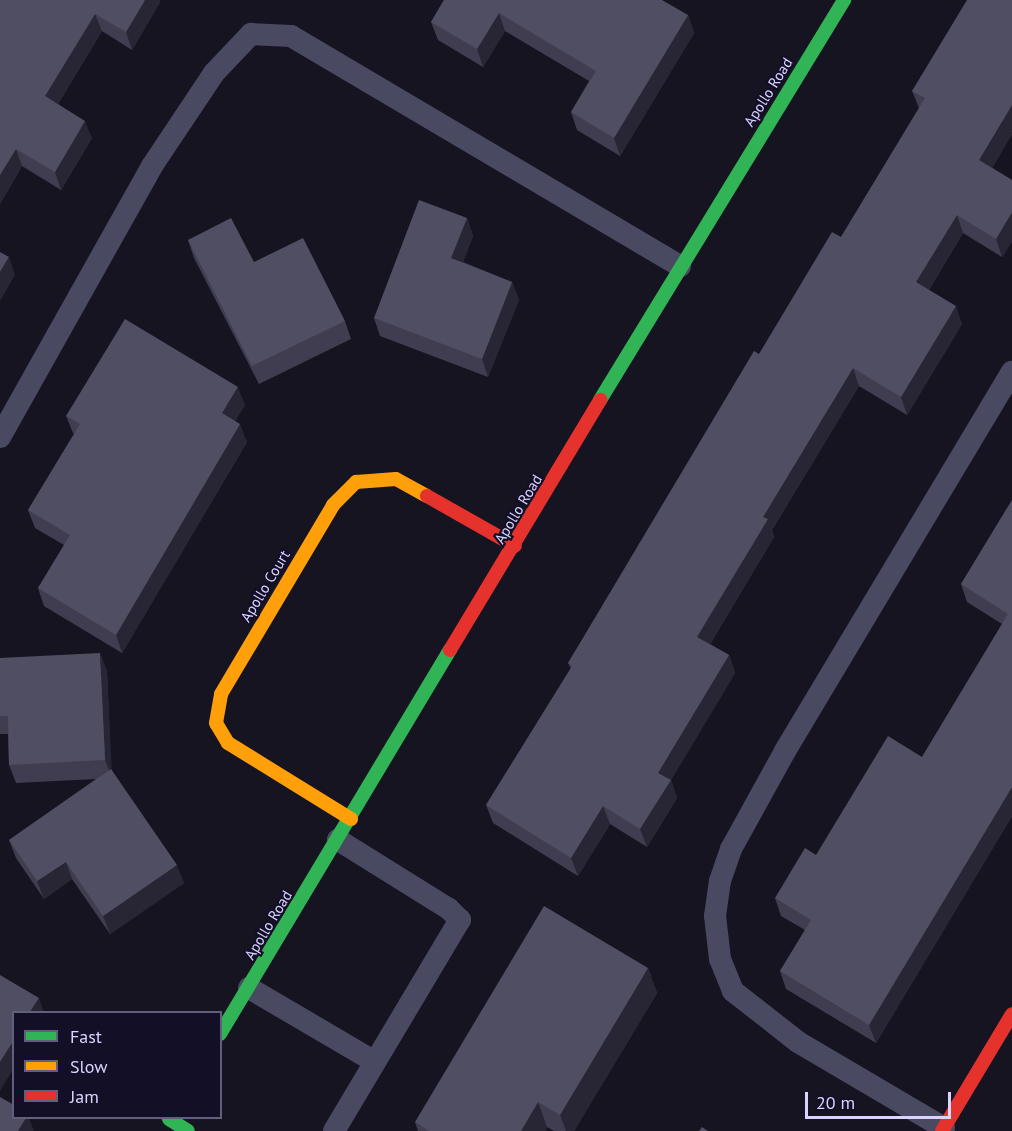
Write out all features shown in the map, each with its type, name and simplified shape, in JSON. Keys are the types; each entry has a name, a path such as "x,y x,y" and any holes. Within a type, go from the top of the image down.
{"street":[{"name":"Apollo Road","path":"222,1031 681,266 844,0"},
{"name":"Apollo Court","path":"351,819 228,743 216,723 221,694 275,601 333,506 356,482 396,479 515,546"},
{"path":"943,1129 1012,1014"},
{"path":"167,1123 188,1131"}],"lane":[{"path":"0,437 152,166 214,73 251,34 291,36 681,266"},
{"path":"943,1129 798,1042 733,992 720,959 715,916 720,881 731,849 779,760 1012,372"},
{"path":"334,1131 460,920 449,909 338,840"},
{"path":"249,988 375,1062"}],"building":[{"path":"0,0 145,0 126,32 95,14 45,96 85,121 55,172 16,149 0,175"},
{"path":"444,0 662,0 688,15 614,138 571,112 596,71 499,13 477,49 431,22"},
{"path":"967,0 1012,0 1012,105 979,160 1012,180 1012,212 996,239 957,215 916,282 956,306 901,397 853,368 763,517 768,519 697,637 729,655 658,773 671,780 640,829 603,806 571,858 486,805 572,666 568,663 754,351 759,354 832,232 841,237 925,98 912,91"},
{"path":"419,200 467,218 451,258 512,282 482,359 374,318"},
{"path":"231,218 254,262 303,238 345,321 252,366 188,240"},
{"path":"0,252 9,257 0,272"},
{"path":"125,319 238,387 222,413 240,424 116,635 38,588 70,535 28,510 80,424 66,416"},
{"path":"1012,500 1012,787 869,1025 780,971 811,920 775,898 805,848 816,855 888,736 922,757 1008,614 961,584"},
{"path":"100,653 105,760 9,765 8,716 0,716 0,658"},
{"path":"111,769 177,865 103,916 66,862 37,881 9,840"},
{"path":"544,906 648,968 560,1115 538,1102 521,1131 429,1131 415,1122"},
{"path":"0,975 39,998 31,1011 12,1011 12,1043 0,1062"},
{"path":"0,1097 12,1104 12,1119 25,1119 18,1131 0,1131"}],"traffic: fast":[{"path":"600,400 844,0"},
{"path":"222,1031 450,650"},
{"path":"169,1119 188,1131"}],"traffic: slow":[{"path":"351,819 228,743 216,723 221,694 333,505 356,482 396,479 427,496"}],"traffic: jam":[{"path":"450,650 600,400"},
{"path":"427,496 515,546"},
{"path":"942,1131 1012,1014"}]}
